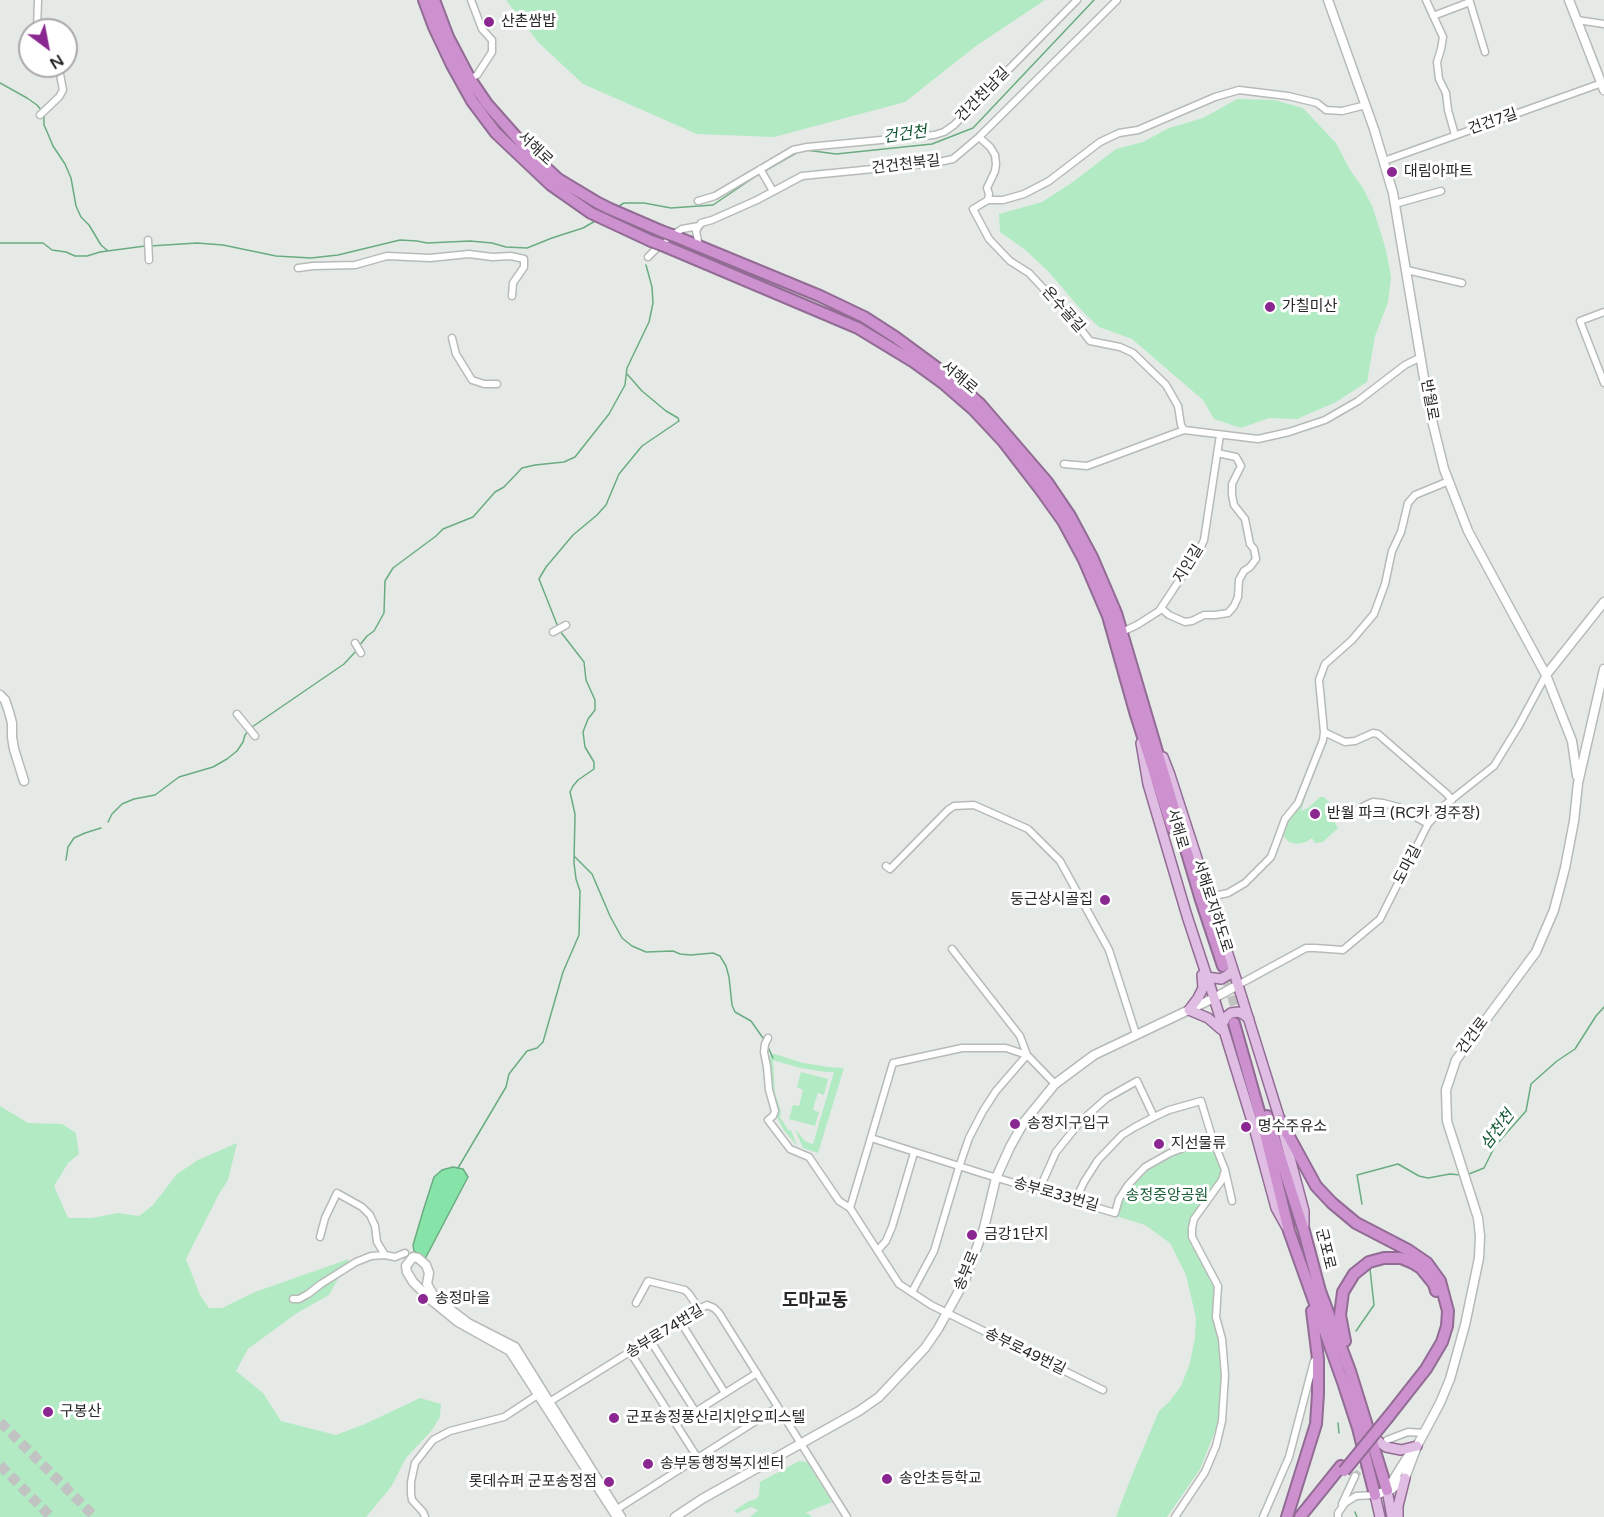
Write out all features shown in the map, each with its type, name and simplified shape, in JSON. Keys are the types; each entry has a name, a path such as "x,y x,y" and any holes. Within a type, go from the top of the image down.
{"highway":[{"name":"서해로","path":"424,0 452,65 472,101 496,133 551,185 599,217 629,231 858,328 915,362 974,410 1003,441 1040,489 1063,521 1084,560 1108,615 1136,715"},
{"name":"서해로","path":"434,0 448,37 470,80 508,129 532,156 558,179 610,210 820,296 864,317 919,354 980,404 1047,482 1070,516 1092,557 1116,613 1147,721"},
{"name":"서해로지하도로","path":"1136,715 1224,968"},
{"name":"서해로지하도로","path":"1147,721 1224,968"},
{"path":"1241,1021 1272,1131 1304,1231"},
{"path":"1241,1021 1288,1231"},
{"path":"1280,1120 1316,1186 1356,1223 1408,1250 1427,1263 1440,1281 1448,1311 1447,1326 1442,1342 1426,1368 1300,1517"},
{"name":"군포로","path":"1288,1231 1358,1428 1375,1495"},
{"name":"군포로","path":"1304,1231 1320,1291 1350,1371 1387,1490"},
{"path":"1350,1371 1340,1315 1343,1292 1354,1274 1369,1262 1384,1258 1401,1258 1421,1268 1434,1284 1439,1299 1441,1310 1438,1331 1436,1339 1386,1413"},
{"path":"1287,1517 1316,1424 1317,1351 1311,1292"},
{"path":"1308,1517 1342,1468"}],"main road":[{"name":"서해로","path":"1136,715 1148,784 1214,998"},
{"name":"서해로","path":"1147,721 1170,775 1209,897 1224,968 1238,985"},
{"path":"1187,916 1203,980 1203,988 1189,1010 1208,1018 1223,1028 1226,1017 1231,1013 1243,1014 1241,1021"},
{"path":"1207,977 1221,979 1228,975 1224,968"},
{"name":"군포로","path":"1238,985 1241,1021 1280,1120 1304,1211 1304,1231"},
{"name":"군포로","path":"1214,998 1276,1208 1288,1231"},
{"path":"1368,1425 1378,1441 1386,1447 1401,1450 1417,1446"},
{"path":"1398,1517 1398,1506 1405,1478"},
{"name":"군포로","path":"1387,1490 1392,1517"},
{"name":"군포로","path":"1375,1495 1380,1517"}],"street":[{"path":"37,18 38,0"},
{"path":"470,80 477,75 492,52 492,40 482,29 471,0"},
{"name":"건건천남길","path":"698,201 715,196 784,154 807,147 945,132 1077,0"},
{"name":"건건천북길","path":"648,257 665,240 682,229 699,226 701,223 730,212 802,176 934,163 953,159 965,151 1117,0"},
{"name":"반월로","path":"1328,0 1366,105 1395,204 1429,408 1444,469 1468,531 1546,675 1572,741 1578,783"},
{"path":"1426,0 1443,37 1437,62 1439,79 1446,93 1455,135"},
{"path":"1569,0 1603,87"},
{"path":"1433,16 1470,2 1485,52"},
{"path":"1577,20 1604,24"},
{"path":"40,116 59,98 63,90 61,78"},
{"name":"건건7길","path":"1384,161 1455,135 1603,87"},
{"path":"987,200 1003,200 1024,194 1049,181 1100,142 1119,133 1138,130 1215,97 1239,90 1288,96 1317,103 1326,110 1342,111 1366,105"},
{"name":"온수골길","path":"979,137 995,155 995,171 987,188 989,194 987,200 973,209 989,239 1010,261 1029,273 1065,309 1090,341 1120,347 1133,353 1166,385 1178,406 1180,425 1184,430"},
{"path":"760,169 773,191"},
{"path":"1395,204 1441,191"},
{"path":"699,226 696,231 699,246"},
{"path":"148,240 149,260"},
{"path":"298,268 355,265 387,256 430,258 469,254 492,257 512,256 524,259 524,267 513,283 512,296"},
{"path":"1407,270 1462,283"},
{"path":"1604,312 1580,321 1604,383"},
{"path":"452,338 456,354 472,380 484,384 497,384"},
{"path":"1064,465 1087,466 1184,430 1258,439 1289,432 1325,420 1358,401 1405,365 1421,357"},
{"name":"지인길","path":"1122,632 1137,626 1160,611 1200,549 1204,540 1220,435"},
{"path":"1161,608 1169,615 1185,621 1192,621 1204,615 1228,613 1238,597 1239,580 1256,559 1254,549 1250,544 1245,519 1234,505 1232,495 1232,484 1241,466 1236,457 1217,453"},
{"path":"1209,897 1228,893 1245,884 1271,856 1285,819 1298,803 1323,740 1320,680 1325,664 1352,640 1374,614 1385,584 1392,551 1401,532 1408,503 1416,495 1449,481"},
{"name":"도마길","path":"1238,985 1306,948 1343,950 1382,915 1428,824 1452,800 1494,766 1546,675 1604,602"},
{"path":"553,632 566,625"},
{"path":"355,643 362,653"},
{"name":"건건로","path":"1405,1478 1417,1446 1450,1378 1465,1325 1479,1258 1478,1218 1447,1121 1446,1090 1456,1060 1536,952 1554,910 1574,822 1578,783 1604,669"},
{"path":"0,695 5,700 9,712 14,749 24,781"},
{"path":"237,714 255,736"},
{"path":"1324,732 1346,742 1355,741 1373,733 1378,734 1452,800"},
{"path":"1358,810 1373,802 1383,803 1398,807 1428,824"},
{"path":"886,866 890,869 954,806 974,805 1028,829 1060,861 1109,950 1136,1034"},
{"path":"952,949 1020,1036 1027,1055 1055,1084"},
{"name":"송부로","path":"675,1517 702,1499 859,1411 879,1397 925,1348 965,1280 984,1228 996,1178 1010,1147 1024,1122 1055,1084 1094,1055 1238,985"},
{"name":"송부로49번길","path":"768,1038 764,1052 769,1090 775,1111 768,1120 790,1149 809,1157 839,1201 850,1208 899,1284 931,1305 1102,1390"},
{"path":"850,1208 893,1063 962,1048 1006,1048 1027,1055"},
{"path":"912,1292 933,1251 969,1138 996,1091 1027,1055"},
{"path":"1039,1191 1056,1152 1081,1121 1107,1098 1137,1081 1154,1117"},
{"path":"1075,1201 1098,1160 1109,1147 1135,1126 1169,1110 1201,1101 1225,1170 1232,1201"},
{"name":"송부로33번길","path":"872,1136 959,1167 1115,1213 1119,1199 1128,1185 1145,1167 1170,1153 1212,1137"},
{"path":"878,1250 886,1241 892,1227 914,1152"},
{"path":"1175,1517 1205,1472 1216,1446 1222,1421 1225,1376 1222,1339 1216,1317 1218,1286 1192,1237 1192,1228 1194,1219 1222,1180 1225,1170"},
{"path":"320,1237 325,1218 337,1193 362,1207 370,1215 378,1242 385,1255"},
{"path":"293,1299 299,1299 308,1294 356,1262 371,1256 395,1257 405,1253"},
{"path":"548,1404 510,1351 458,1322 413,1282 406,1266 413,1257 426,1265 429,1273 427,1284 435,1298 468,1323 515,1347 617,1514 697,1457 778,1407"},
{"path":"636,1303 648,1281 685,1290 699,1309"},
{"name":"송부로74번길","path":"548,1404 707,1305 714,1308 848,1517"},
{"path":"680,1321 725,1393"},
{"path":"650,1340 695,1411"},
{"path":"1263,1517 1289,1457 1317,1351"},
{"path":"630,1352 697,1457"},
{"path":"676,1424 757,1373"},
{"path":"425,1517 412,1500 411,1482 416,1464 433,1440 450,1431 504,1417 539,1394"},
{"path":"1387,1440 1408,1432 1424,1433"},
{"name":"건건로","path":"1387,1490 1410,1453 1417,1446"},
{"path":"1338,1515 1355,1476"},
{"path":"1338,1515 1345,1503 1356,1496 1375,1495 1392,1489 1405,1478"}],"green space":[{"path":"506,0 1045,0 976,46 905,102 774,137 697,134 583,84 538,42"},
{"path":"1237,99 1274,100 1303,108 1336,143 1373,208 1386,250 1391,277 1388,302 1375,336 1367,382 1336,402 1297,419 1269,418 1241,428 1214,419 1203,400 1132,339 1099,327 1048,271 1024,249 1000,232 999,214 1042,202 1116,149 1143,142 1169,128 1203,118"},
{"name":"반월 파크 (RC카 경주장)","path":"1307,784 1309,785 1301,811 1320,797 1324,797 1340,817 1334,821 1338,828 1323,842 1315,843 1312,838 1297,844 1289,842 1282,835 1282,830"},
{"path":"771,1054 803,1063 844,1068 818,1153 803,1148 795,1129 806,1142 813,1144 834,1072 800,1068 773,1060 775,1093 781,1111 780,1117 789,1131 791,1130 797,1146 783,1129 777,1117 771,1093 768,1061"},
{"path":"801,1072 828,1079 824,1095 818,1093 815,1102 813,1110 819,1112 815,1126 789,1119 793,1105 799,1106 803,1090 797,1087"},
{"path":"0,1106 28,1123 62,1124 76,1133 79,1154 68,1163 54,1186 68,1218 92,1218 118,1213 139,1216 153,1205 177,1174 198,1160 237,1143 228,1180 186,1259 200,1295 209,1308 222,1308 255,1292 349,1259 329,1295 297,1313 248,1349 236,1371 263,1393 281,1421 336,1435 420,1398 441,1404 440,1417 432,1430 406,1458 391,1487 366,1517 0,1517"},
{"name":"송정중앙공원","path":"1209,1142 1222,1169 1219,1178 1191,1219 1188,1229 1189,1239 1215,1287 1222,1374 1219,1421 1200,1469 1167,1517 1116,1517 1159,1411 1181,1386 1190,1363 1196,1318 1186,1275 1170,1243 1145,1225 1116,1216 1121,1202 1130,1189 1148,1170 1171,1155"},
{"path":"799,1461 807,1462 832,1502 805,1513 812,1517 750,1517 758,1510 751,1507 737,1513 734,1511 759,1496 760,1482"}],"shaded area":[{"path":"453,1167 463,1169 468,1177 425,1259 414,1251 413,1245 424,1208 434,1177 442,1170"}],"waterway":[{"name":"건건천","path":"806,150 836,154 932,144 973,128 1094,0"},
{"path":"0,83 27,98 42,111"},
{"path":"44,115 44,125 71,178 76,206 81,217 108,251"},
{"name":"건건천","path":"763,172 798,152"},
{"name":"건건천","path":"619,206 624,203 644,203 671,208 713,205 759,174"},
{"path":"150,246 197,243 223,245 276,256 311,258 338,255 400,240 427,243 470,241 527,248 583,228 597,220"},
{"path":"0,243 43,243 52,250 75,256 145,246"},
{"path":"359,646 374,631 384,613 385,581 393,568 443,529 473,517 495,492 504,487 522,468 564,462 575,457 609,414 625,385 627,368 649,322 653,303 652,287 646,265"},
{"path":"558,627 539,579 546,567 573,535 606,505 619,474 642,446 679,421 642,391 627,374"},
{"path":"458,1168 506,1087 509,1074 527,1051 537,1048 543,1042 563,972 579,935 580,891 574,863 575,814 570,792 578,780 594,769 594,762 585,747 583,732 588,719 595,710 595,700 586,680 584,662 560,631"},
{"path":"252,727 344,664 357,650"},
{"path":"108,822 122,804 155,795 179,777 213,767 227,759 237,751 249,730"},
{"path":"66,860 68,847 74,838 101,828"},
{"path":"575,857 592,874 622,938 632,946 646,952 673,951 691,955 713,953 720,956 729,977 735,1012 751,1021 763,1038"},
{"name":"삼천천","path":"1469,1174 1484,1168 1495,1146 1526,1111 1531,1084 1557,1061 1575,1049 1604,1007"},
{"path":"768,1047 773,1058"},
{"name":"삼천천","path":"1362,1204 1357,1175 1398,1164 1419,1176 1428,1178 1450,1174 1461,1175"},
{"name":"삼천천","path":"1356,1331 1374,1305 1370,1269"},
{"name":"삼천천","path":"1338,1423 1339,1433"},
{"name":"삼천천","path":"1355,1512 1357,1517"}],"tunnel":[{"path":"1223,967 1240,1022"},
{"path":"0,1422 95,1517"},
{"path":"1355,1476 1377,1452"},
{"path":"0,1465 51,1517"}],"place":[{"name":"산촌쌈밥","path":"489,22"},
{"name":"대림아파트","path":"1392,172"},
{"name":"가칠미산","path":"1270,307"},
{"name":"반월 파크 (RC카 경주장)","path":"1315,814"},
{"name":"둥근상시골집","path":"1105,900"},
{"name":"송정지구입구","path":"1015,1124"},
{"name":"명수주유소","path":"1246,1127"},
{"name":"지선물류","path":"1159,1144"},
{"name":"금강1단지","path":"972,1235"},
{"name":"송정마을","path":"423,1299"},
{"name":"구봉산","path":"48,1412"},
{"name":"군포송정풍산리치안오피스텔","path":"614,1418"},
{"name":"송부동행정복지센터","path":"648,1464"},
{"name":"송안초등학교","path":"887,1479"},
{"name":"롯데슈퍼 군포송정점","path":"609,1482"}],"district":[{"name":"도마교동","path":"815,1301"}]}
